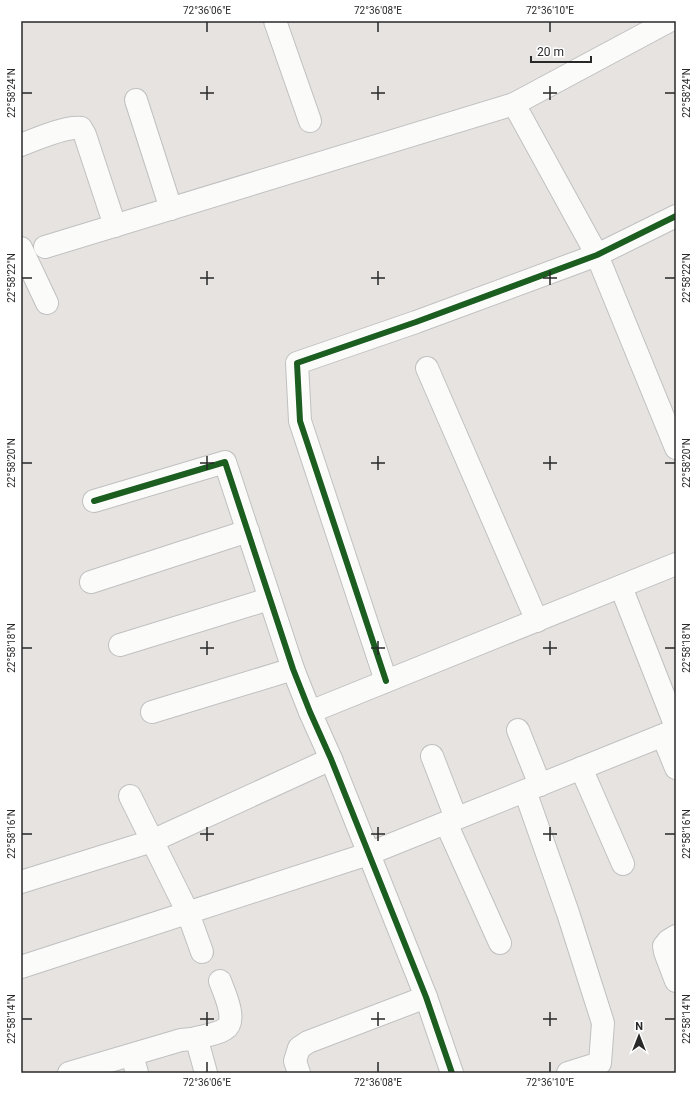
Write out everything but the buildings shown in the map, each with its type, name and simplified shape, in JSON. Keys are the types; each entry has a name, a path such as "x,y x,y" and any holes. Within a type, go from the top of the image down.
{"street":[{"path":"275,21 310,121"},
{"path":"45,247 514,104 669,21"},
{"path":"136,100 171,209"},
{"path":"514,104 597,255 676,448"},
{"path":"21,145 66,129 74,127 80,128 85,135 115,226"},
{"path":"386,681 300,421 297,363 416,322 597,255 676,216"},
{"path":"21,248 47,303"},
{"path":"427,368 537,621"},
{"path":"94,501 225,462 293,669 331,759 426,997 452,1073"},
{"path":"91,582 248,531"},
{"path":"310,712 676,566"},
{"path":"621,587 672,731 676,768"},
{"path":"120,645 269,599"},
{"path":"152,712 293,669"},
{"path":"518,730 568,912 603,1023 600,1062 568,1073"},
{"path":"21,967 368,854 672,731"},
{"path":"432,756 451,820 500,943"},
{"path":"21,882 152,840 331,759"},
{"path":"582,768 623,864"},
{"path":"130,796 188,912 202,952"},
{"path":"676,936 668,941 664,946 676,981"},
{"path":"71,1073 135,1064 181,1040 220,1032 226,1029 230,1024 230,1013 220,980"},
{"path":"299,1073 295,1061 299,1048 308,1042 426,997"},
{"path":"192,1038 198,1044 206,1073"}],"cycle path":[{"path":"386,681 300,421 297,363 416,322 597,255 676,216"},
{"path":"94,501 225,462 293,669 331,759 426,997 452,1073"}]}
